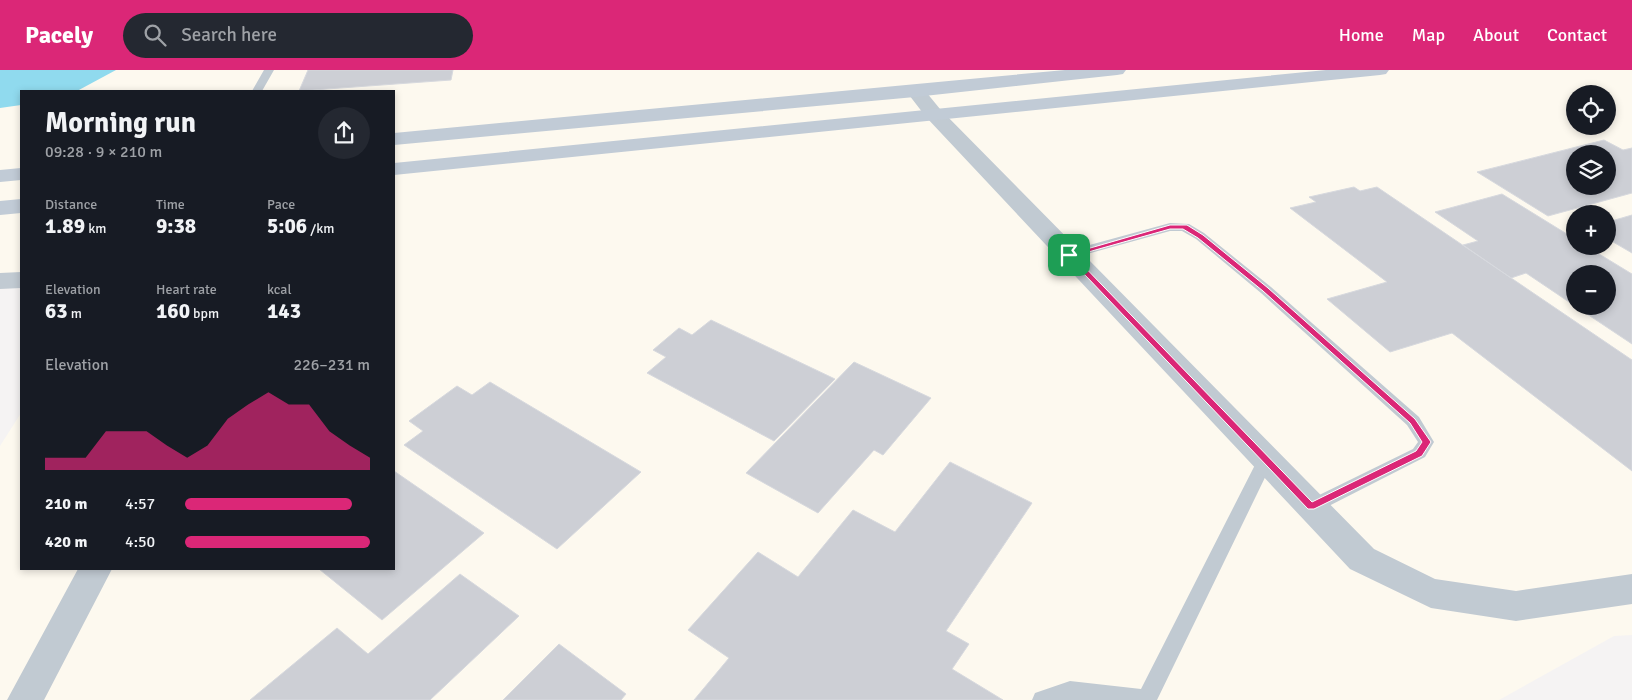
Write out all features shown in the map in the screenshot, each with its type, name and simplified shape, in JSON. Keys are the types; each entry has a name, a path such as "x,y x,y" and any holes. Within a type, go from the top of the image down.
{"main road":[{"path":"395,139 915,91 1117,70"},
{"path":"395,169 933,113 1380,70"},
{"path":"0,176 20,174"},
{"path":"0,208 20,206"}],"street":[{"path":"915,91 933,113 1362,559 1431,594 1516,606 1632,589"},
{"path":"0,281 20,280"},
{"path":"25,700 94,570"}],"lane":[{"path":"258,90 268,70"},
{"path":"1069,255 1170,227 1185,227 1200,236 1266,290 1412,421 1426,442 1419,453 1311,507"},
{"path":"1042,700 1070,690 1146,700 1266,459"}],"shaded area":[{"path":"0,70 1632,70 1632,635 1614,636 1499,700 0,700 0,446 20,415 20,570 395,570 395,90 20,90 20,282 0,285"}],"water":[{"path":"0,70 116,70 79,90 20,90 20,105 0,108"}],"building":[{"path":"308,70 453,70 451,80 299,90"},
{"path":"1604,140 1614,145 1584,145"},
{"path":"1616,146 1623,150 1632,148 1632,193 1588,205 1566,205 1566,211 1548,216 1477,172 1566,150 1566,195 1616,195"},
{"path":"1354,187 1360,191 1377,187 1632,360 1632,471 1452,333 1390,352 1327,299 1387,282 1290,208 1316,202 1309,197"},
{"path":"1502,194 1566,233 1566,255 1601,255 1632,274 1632,344 1588,315 1616,315 1616,265 1566,265 1566,300 1526,273 1511,278 1463,245 1478,241 1435,212"},
{"path":"1632,215 1632,253 1616,244 1616,220"},
{"path":"711,320 835,379 774,441 647,373 666,357 653,350 679,328 692,335"},
{"path":"854,362 931,398 883,455 874,450 818,513 746,473"},
{"path":"490,382 641,472 557,549 404,445 423,431 409,421 457,386 472,395"},
{"path":"950,462 1032,503 946,631 969,644 952,669 1003,700 694,700 729,658 688,630 758,552 798,577 853,510 895,532"},
{"path":"395,472 484,533 382,620 320,570 395,570"},
{"path":"460,574 519,616 430,700 250,700 337,628 368,654"},
{"path":"559,644 626,694 621,700 503,700"}],"route":[{"path":"1170,227 1185,227 1200,236 1266,290 1412,421 1426,442 1419,453 1311,507 1069,255 1170,227"}]}
